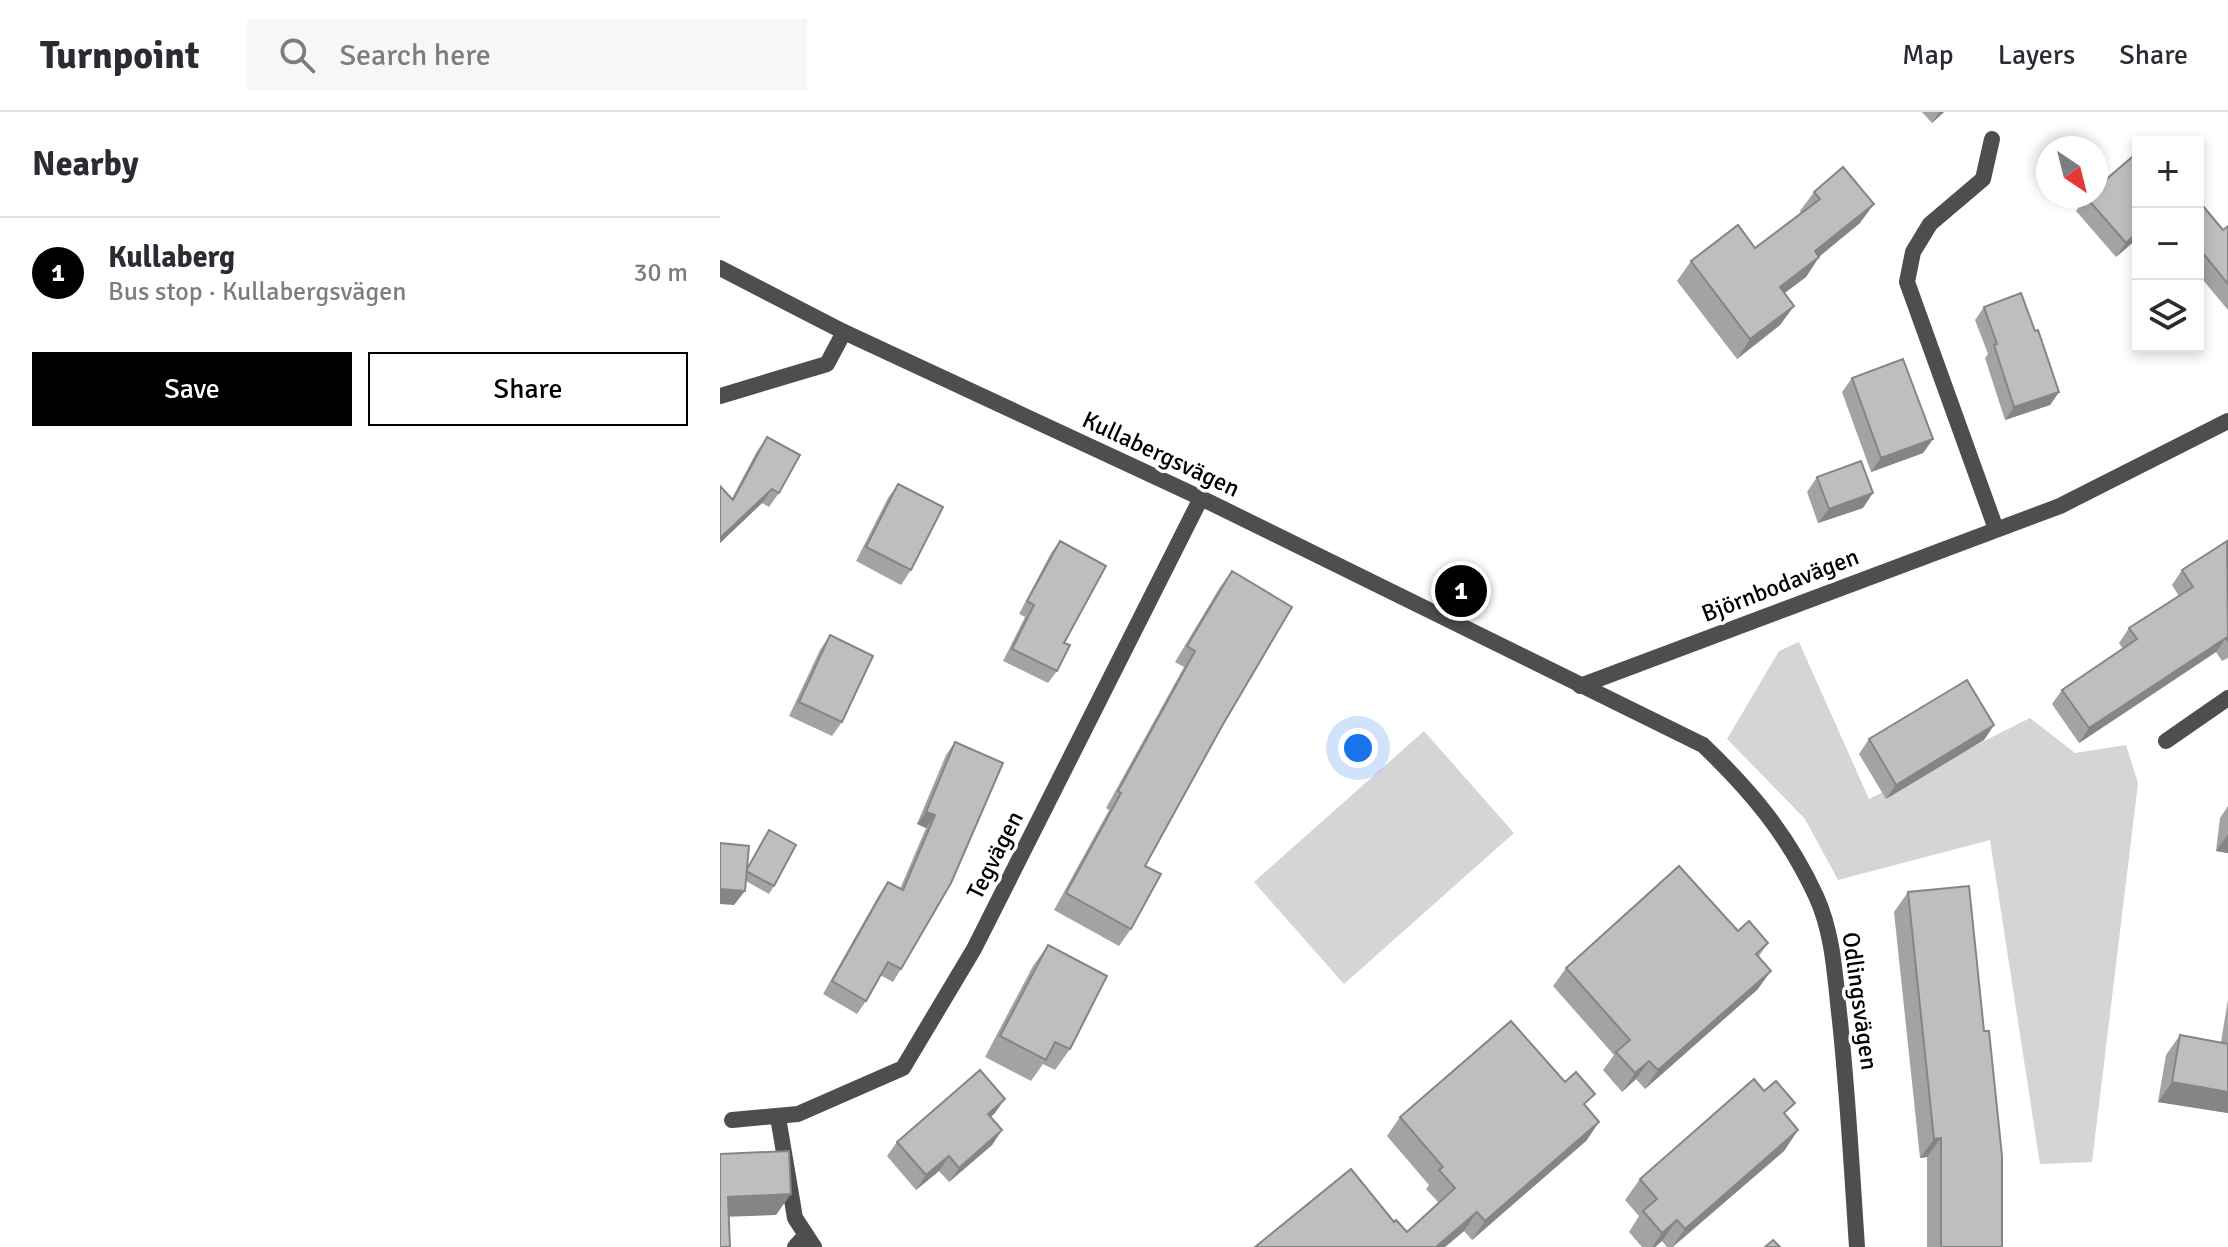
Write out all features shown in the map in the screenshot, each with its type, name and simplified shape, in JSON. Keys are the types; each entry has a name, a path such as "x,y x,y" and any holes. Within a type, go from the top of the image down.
{"street":[{"path":"1992,139 1983,179 1930,224 1913,252 1907,282 1996,529"},
{"name":"Kullabergsvägen","path":"720,268 844,332 1201,498 1580,686"},
{"path":"720,396 827,364 844,332"},
{"name":"Björnbodavägen","path":"1580,686 2060,506 2228,421"},
{"name":"Tegvägen","path":"732,1120 798,1114 903,1068 974,949 1201,498"},
{"name":"Odlingsvägen","path":"1580,686 1703,745 1741,782 1786,838 1817,898 1829,935 1836,987 1849,1102 1857,1247"},
{"path":"2166,741 2228,698"},
{"path":"778,1117 795,1218 805,1243"}],"shaded area":[{"path":"1799,642 1869,799 2030,718 2075,753 2126,745 2138,783 2092,1162 2040,1164 1990,840 1838,880 1805,819 1727,739 1779,651"},
{"path":"1424,731 1514,833 1344,984 1254,882"}],"building":[{"path":"2132,157 2132,238 2126,243 2096,208 2108,208 2108,178"},
{"path":"1843,167 1874,204 1815,251 1819,257 1780,287 1794,306 1750,339 1691,261 1738,225 1755,248 1820,199 1814,192"},
{"path":"2204,207 2223,230 2228,226 2228,284 2204,254"},
{"path":"2021,293 2035,331 2038,330 2059,392 2014,407 1984,307"},
{"path":"1903,359 1933,439 1881,458 1852,378"},
{"path":"767,437 800,455 779,493 772,489 720,538 720,486 733,500"},
{"path":"1861,461 1873,493 1829,509 1817,477"},
{"path":"898,484 943,507 911,570 866,547"},
{"path":"1060,541 1106,566 1064,643 1070,645 1057,671 1012,649 1034,605 1027,601"},
{"path":"2227,541 2228,641 2226,638 2089,728 2062,690 2137,639 2129,628 2193,587 2182,570"},
{"path":"1232,571 1292,607 1145,866 1161,874 1131,929 1066,893 1195,651 1187,646"},
{"path":"830,635 873,656 842,722 799,702"},
{"path":"1967,680 1994,725 1896,785 1869,739"},
{"path":"955,742 1003,763 951,883 901,969 888,962 866,1001 832,981 888,882 903,890 935,815 926,812"},
{"path":"769,830 796,845 774,886 746,871"},
{"path":"720,843 749,846 745,891 720,889"},
{"path":"1679,866 1738,931 1749,921 1768,943 1756,954 1771,971 1658,1070 1649,1061 1635,1073 1616,1052 1630,1040 1566,968"},
{"path":"1969,886 1984,1031 1989,1031 2002,1156 2002,1247 1941,1247 1941,1138 1934,1139 1908,892"},
{"path":"1048,945 1107,976 1070,1049 1055,1042 1046,1060 1000,1036"},
{"path":"1511,1021 1565,1082 1576,1072 1595,1094 1584,1104 1599,1122 1485,1221 1477,1212 1436,1247 1255,1247 1351,1169 1394,1222 1396,1220 1407,1232 1455,1188 1439,1170 1443,1167 1400,1117"},
{"path":"2180,1035 2228,1044 2228,1092 2172,1082"},
{"path":"980,1070 1005,1099 988,1114 1002,1130 959,1168 949,1156 926,1175 897,1142"},
{"path":"1754,1079 1764,1091 1776,1081 1795,1103 1784,1113 1798,1130 1685,1229 1677,1220 1662,1233 1643,1211 1657,1199 1640,1179"},
{"path":"789,1151 791,1194 728,1197 730,1247 720,1247 720,1154"},
{"path":"1773,1240 1780,1247 1765,1247"}],"place":[{"name":"Kullaberg","path":"1461,591"}]}
